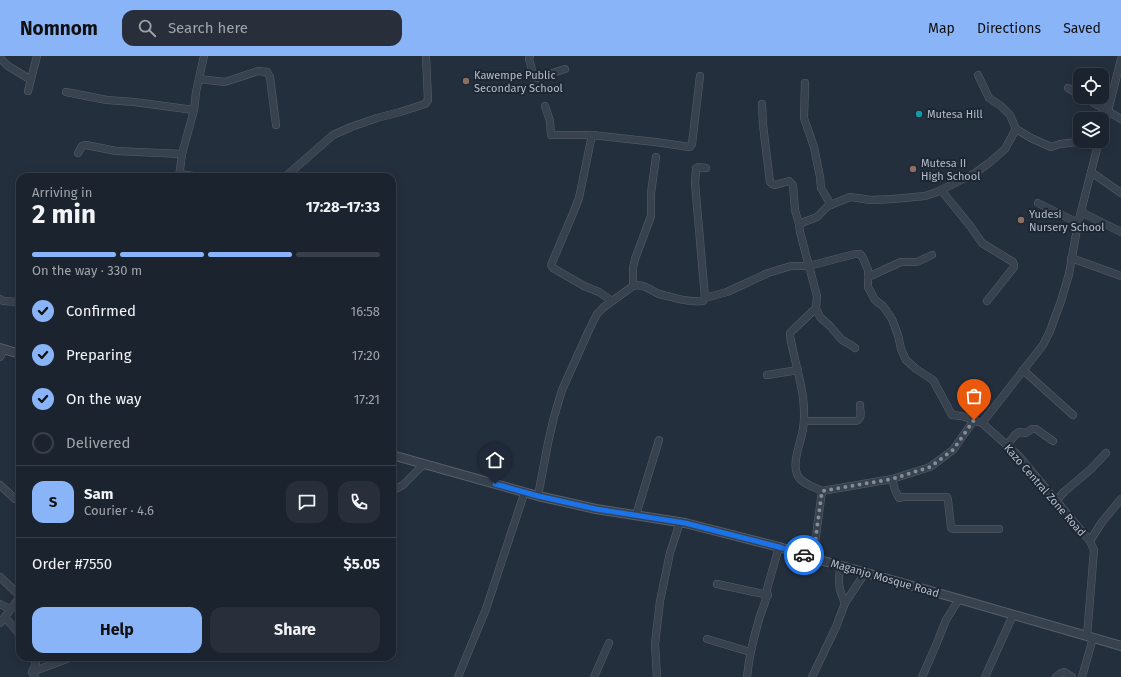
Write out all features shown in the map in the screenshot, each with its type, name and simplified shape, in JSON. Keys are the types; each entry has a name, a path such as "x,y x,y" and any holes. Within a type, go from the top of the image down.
{"street":[{"path":"28,92 37,56"},
{"path":"180,173 182,154 194,110 204,56"},
{"path":"290,173 333,135 377,118 425,104 428,100 426,56"},
{"path":"530,56 529,59 534,77 537,78 565,69"},
{"path":"1108,111 1121,59 1114,56"},
{"path":"0,58 8,66 31,80"},
{"path":"199,79 225,82 258,71 268,72 270,77 276,125"},
{"path":"978,75 990,98 1010,114 1016,129 1051,147 1073,142"},
{"path":"545,106 550,121 551,135 592,135 690,147 692,144 700,76"},
{"path":"805,83 804,118 814,147 821,188 831,205"},
{"path":"1068,88 1073,91"},
{"path":"66,92 107,100 194,110"},
{"path":"762,104 770,182 775,185 789,182 793,185 795,210 817,296 816,308 820,317 842,340 855,348"},
{"path":"1096,104 1121,119"},
{"path":"799,224 817,216 828,206 850,197 871,200 893,199 925,196 941,190 975,173 989,163 1005,149 1016,129"},
{"path":"592,135 579,198 551,265 553,268 584,286 599,292 612,300"},
{"path":"78,153 82,146 86,145 116,151 182,154"},
{"path":"538,496 548,442 562,390 589,330 597,314 612,300 633,286 637,285 673,298 703,301 705,298 727,292 768,273 792,266 809,266 854,254 860,254 868,270 868,287 875,300 883,306 892,319 906,360 916,369 933,380 952,415 961,416 982,423 1043,345 1050,331 1069,274 1078,223 1097,148"},
{"path":"633,286 634,264 651,216 651,193 656,157"},
{"path":"705,298 695,183 696,168 706,168"},
{"path":"1091,172 1121,193"},
{"path":"941,190 982,243 1014,264 1014,267 987,301"},
{"path":"1038,203 1078,223"},
{"path":"1081,212 1121,232"},
{"path":"868,277 901,262 917,262 932,255"},
{"path":"1071,258 1121,276"},
{"path":"0,299 3,301 16,302"},
{"path":"816,308 790,333 802,386 804,410 804,421 796,471 800,479 822,491 892,479 930,467 953,450 974,420"},
{"path":"0,357 2,348 16,353"},
{"path":"767,375 798,370"},
{"path":"1023,370 1073,415"},
{"path":"804,421 856,422 860,418 860,405"},
{"name":"Kazo Central Zone Road","path":"982,423 1019,456 1090,541 1094,550 1090,637 1082,677"},
{"path":"1007,445 1019,432 1026,433 1032,429 1036,429 1053,441"},
{"path":"636,515 659,440"},
{"path":"1056,501 1106,453"},
{"name":"Maganjo Mosque Road","path":"396,456 538,496 596,509 680,522 779,547 1121,646"},
{"path":"396,488 403,484 424,464"},
{"path":"892,479 899,498 947,497 951,528 953,530 999,529"},
{"path":"0,485 16,499"},
{"path":"813,558 822,491"},
{"path":"458,677 486,609 523,497"},
{"path":"1090,541 1102,522 1121,499"},
{"path":"657,677 655,644 660,601 670,553 680,522"},
{"path":"747,677 750,652 760,616 768,596 768,589 779,547"},
{"path":"841,566 839,573 839,584 845,604"},
{"path":"812,677 836,627 845,604 865,573"},
{"path":"0,577 16,592"},
{"path":"717,584 768,596"},
{"path":"922,677 946,620 959,599"},
{"path":"16,601 2,620 16,632"},
{"path":"0,604 10,609"},
{"path":"985,677 1013,615"},
{"path":"707,639 750,652"},
{"path":"594,677 609,642"},
{"path":"34,674 35,661"},
{"path":"34,674 63,661"},
{"path":"1056,677 1064,672 1072,677"}],"way so far":[{"path":"804,555 813,558 822,491 892,479 930,467 953,450 974,420"}],"place":[{"name":"Kawempe Public Secondary School","path":"466,81"},
{"name":"Mutesa Hill","path":"919,114"},
{"name":"Mutesa II High School","path":"913,169"},
{"name":"Yudesi Nursery School","path":"1021,220"}],"route":[{"path":"495,484 538,496 596,509 685,523 779,547 804,555"}]}
